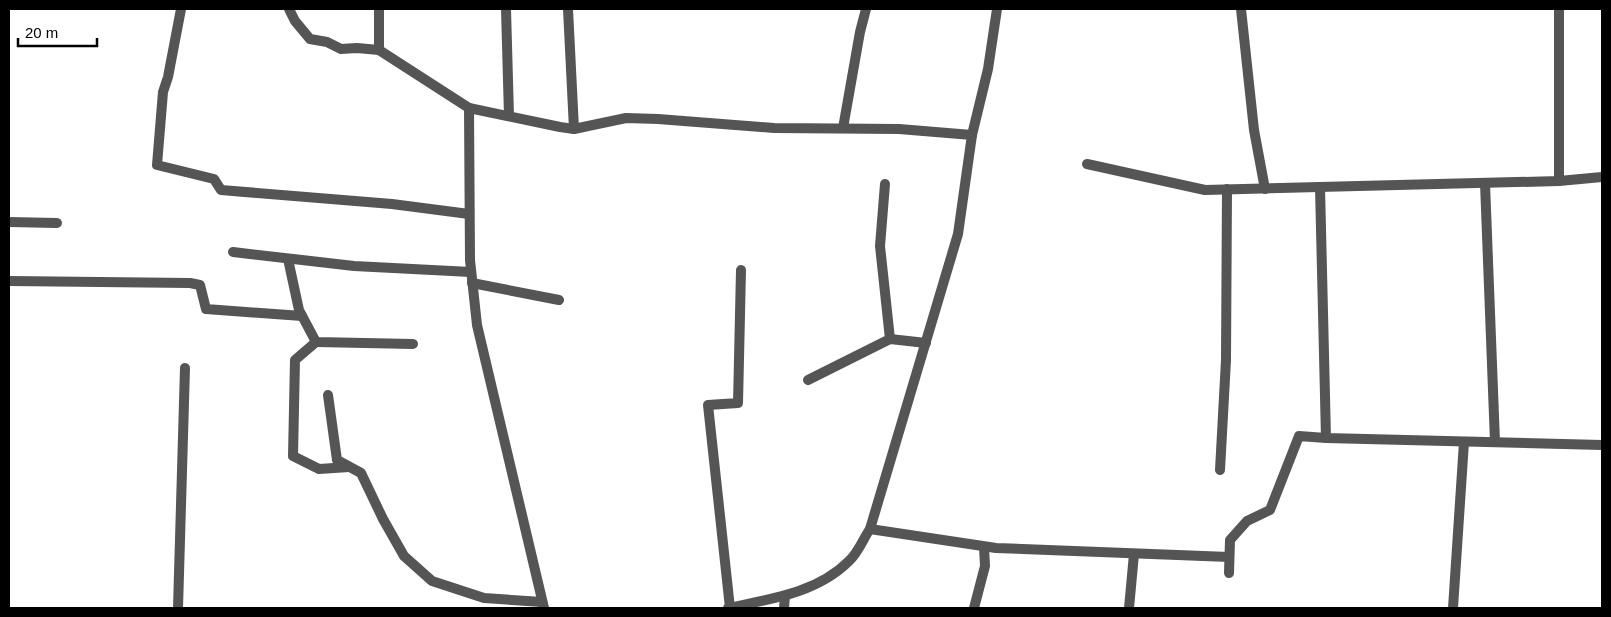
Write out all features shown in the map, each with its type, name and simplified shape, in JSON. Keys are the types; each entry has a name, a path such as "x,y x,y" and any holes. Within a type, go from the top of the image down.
{"street":[{"path":"181,9 168,77 163,92 157,165 214,179 221,190 392,204 469,214"},
{"path":"290,9 295,21 310,39 327,42 341,49 379,50 469,108 574,129 626,118 658,118 774,128 899,129 972,135"},
{"path":"379,9 379,50"},
{"path":"506,9 509,116"},
{"path":"568,9 574,129"},
{"path":"844,128 860,32 866,9"},
{"path":"741,270 738,403 708,405 729,608 785,596 810,588 833,574 850,560 870,529 958,234 972,135 988,69 996,9"},
{"path":"1241,9 1254,130 1264,189"},
{"path":"1559,9 1559,181"},
{"path":"328,395 337,460 361,474 404,556 432,581 484,598 543,605 477,325 471,272 469,108"},
{"path":"1087,164 1205,190 1559,181 1602,177"},
{"path":"1486,183 1495,442"},
{"path":"885,184 880,246 890,339"},
{"path":"1320,187 1326,438"},
{"path":"1220,470 1226,360 1227,190"},
{"path":"9,222 57,223"},
{"path":"233,252 354,266 471,272"},
{"path":"288,259 299,310 316,342"},
{"path":"9,281 190,283 200,285 206,310 302,316"},
{"path":"472,283 559,300"},
{"path":"808,380 890,339 926,343"},
{"path":"350,467 319,469 293,456 295,360 316,342 413,344"},
{"path":"178,608 185,368"},
{"path":"1229,573 1230,540 1247,521 1270,510 1299,436 1602,445"},
{"path":"1453,608 1464,442"},
{"path":"870,529 984,546 1229,557"},
{"path":"974,608 985,566 984,546"},
{"path":"1129,608 1134,554"},
{"path":"784,608 785,596"}]}
